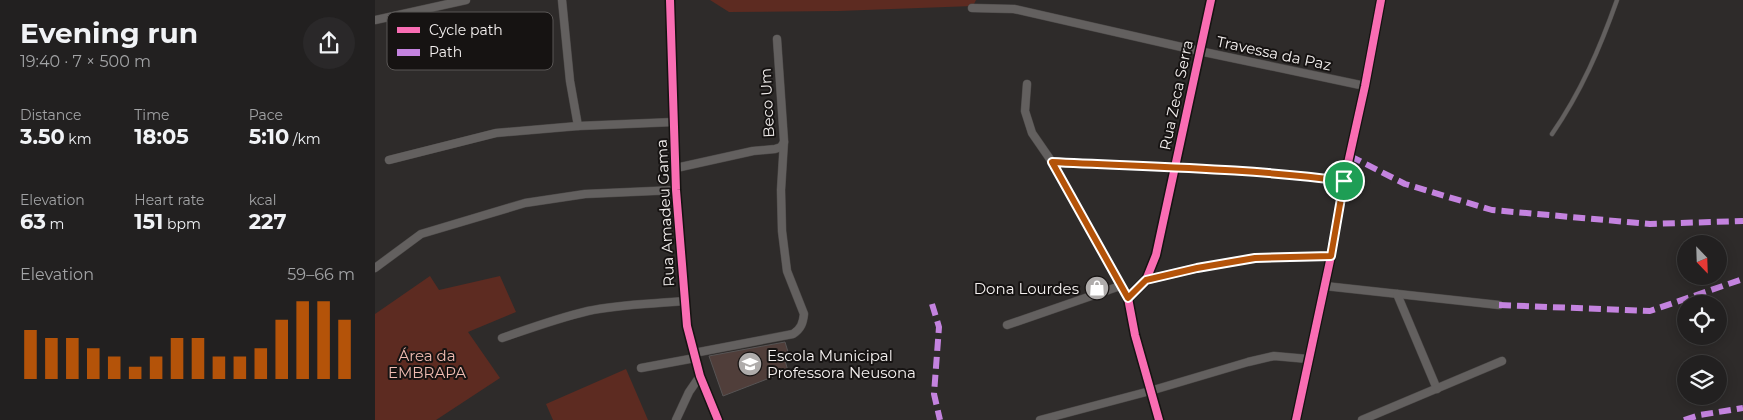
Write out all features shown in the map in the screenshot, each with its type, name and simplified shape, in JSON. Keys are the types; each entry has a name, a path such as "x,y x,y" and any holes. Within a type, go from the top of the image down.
{"street":[{"path":"411,12 466,0"},
{"path":"562,0 570,81 578,126"},
{"name":"Rua Amadeu Gama","path":"670,0 677,190 684,301 687,326 694,356 718,420"},
{"name":"Rua Zeca Serra","path":"1128,298 1146,280 1155,255 1211,0"},
{"path":"1295,420 1325,286 1344,181 1365,86 1381,0"},
{"name":"Travessa da Paz","path":"972,8 1014,9 1365,86"},
{"name":"Beco Um","path":"676,168 753,151 775,149 783,145 777,39"},
{"path":"1027,84 1025,111 1032,133 1052,162 1128,298 1135,335 1159,420"},
{"path":"389,160 496,133 578,126 674,122"},
{"path":"641,368 793,334 801,326 804,314 787,271 782,231 781,190 784,141"},
{"path":"1052,162 1225,170 1344,181"},
{"path":"375,268 421,234 525,204 585,194 677,190"},
{"path":"1146,280 1197,268 1255,258 1331,256"},
{"path":"1007,325 1120,286"},
{"path":"1325,286 1499,305"},
{"path":"1397,294 1437,389"},
{"path":"502,338 552,320 589,311 684,301"},
{"path":"1040,420 1268,357 1308,359"},
{"path":"1362,420 1502,362"},
{"path":"676,420 689,392 701,376"}],"lane":[{"path":"1552,134 1568,111 1588,74 1617,0"}],"green space":[{"path":"710,0 976,0 973,6 838,11 729,12"},
{"name":"Área da EMBRAPA","path":"430,276 439,290 500,276 516,312 468,332 500,378 436,420 375,420 375,314"},
{"path":"626,369 648,420 553,420 546,404"}],"building":[{"name":"Escola Municipal Professora Neusona","path":"785,342 789,355 784,357 788,371 723,396 709,356"}],"marked path":[{"path":"1350,156 1405,184 1492,210 1650,224 1743,221"},
{"path":"1499,305 1650,311 1743,279"},
{"path":"932,304 939,327 934,394 940,420"},
{"path":"1684,420 1700,415 1743,408"}],"cycle path":[{"path":"670,0 676,190 687,326 700,376 718,420"},
{"path":"1159,420 1135,335 1128,298 1146,280 1156,255 1211,0"},
{"path":"1296,420 1331,256 1344,181 1365,86 1381,0"}],"place":[{"name":"Dona Lourdes","path":"1097,288"},
{"name":"Escola Municipal Professora Neusona","path":"750,364"}],"route":[{"path":"1052,162 1188,167 1344,181 1331,256 1255,258 1197,268 1146,280 1128,298 1052,162"}]}
